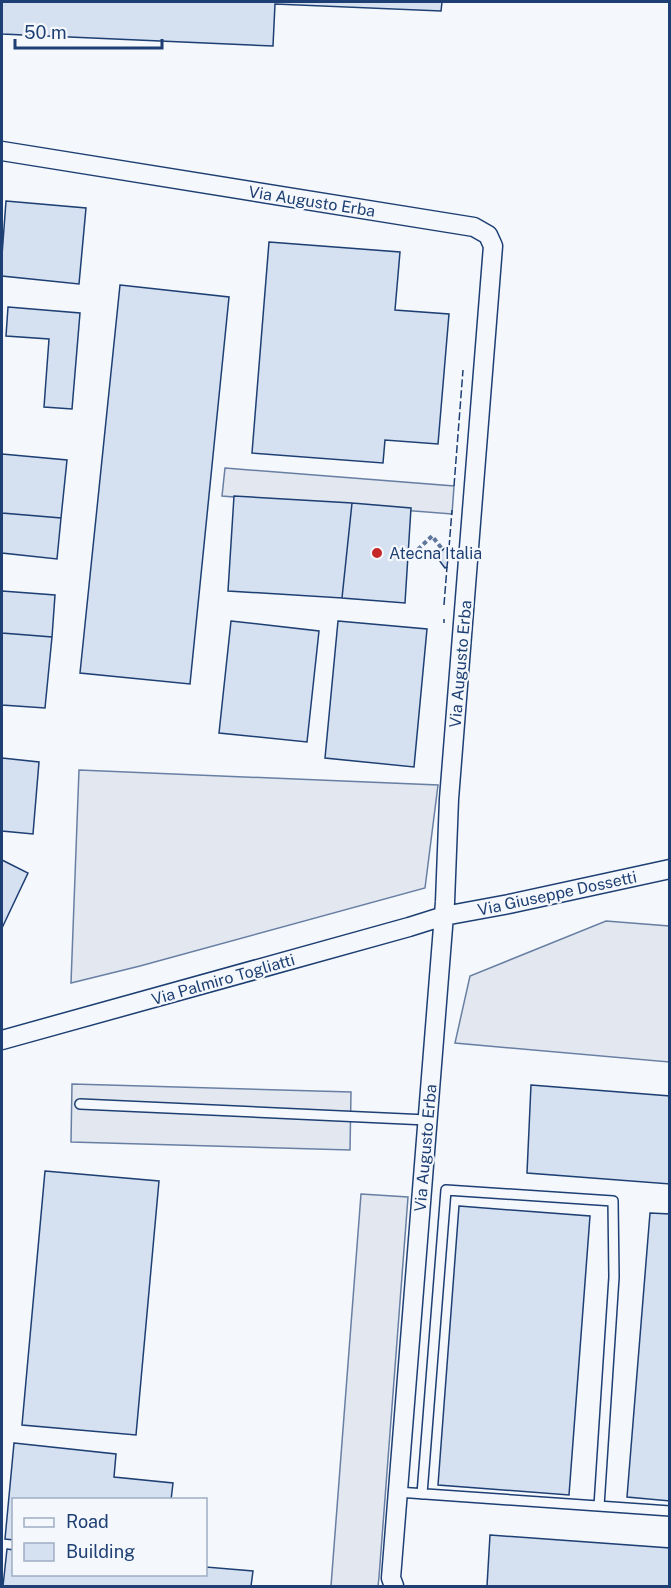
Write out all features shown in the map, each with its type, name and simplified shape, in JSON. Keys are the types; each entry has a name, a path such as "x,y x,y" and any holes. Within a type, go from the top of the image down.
{"street":[{"name":"Via Augusto Erba","path":"2,152 474,226 488,235 493,246 449,799 444,916 390,1578 394,1587"},
{"name":"Via Giuseppe Dossetti","path":"444,916 669,869"},
{"name":"Via Palmiro Togliatti","path":"2,1041 444,916"}],"lane":[{"path":"80,1104 427,1120"},
{"path":"422,1494 446,1190 613,1201 614,1277 599,1506"},
{"path":"397,1492 669,1511"}],"path":[{"path":"407,560 432,536 443,550"}],"shaded area":[{"path":"225,468 454,486 452,514 222,496"},
{"path":"79,770 438,785 425,888 71,983"},
{"path":"606,921 669,926 669,1062 455,1043 470,976"},
{"path":"72,1084 351,1092 350,1150 71,1142"},
{"path":"361,1194 408,1197 379,1577 378,1586 331,1586"}],"building":[{"path":"2,2 442,2 441,11 275,4 273,46 2,34"},
{"path":"6,201 86,208 79,284 2,276"},
{"path":"269,242 400,252 395,310 449,314 438,444 385,440 383,463 252,453"},
{"path":"120,285 229,297 190,684 80,673"},
{"path":"8,307 80,313 72,409 44,407 49,339 6,336"},
{"path":"2,454 67,460 61,518 2,513"},
{"path":"234,496 352,503 342,598 228,591"},
{"path":"352,503 411,508 405,603 342,598"},
{"path":"2,513 61,518 57,559 2,553"},
{"path":"447,546 449,548 445,568 436,556"},
{"path":"2,591 55,595 52,637 2,633"},
{"path":"231,621 319,631 307,742 219,733"},
{"path":"338,621 427,629 414,767 325,758"},
{"path":"2,633 52,637 45,708 2,705"},
{"path":"2,758 39,762 33,834 2,831"},
{"path":"2,860 28,873 2,928"},
{"path":"531,1085 670,1096 670,1184 527,1173"},
{"path":"45,1171 159,1181 136,1435 22,1425"},
{"path":"459,1206 590,1216 569,1495 438,1485"},
{"path":"650,1213 670,1214 670,1501 627,1497"},
{"path":"14,1443 116,1454 114,1477 173,1483 171,1498 12,1498 12,1540 5,1539"},
{"path":"490,1535 670,1548 670,1586 487,1586"},
{"path":"7,1549 12,1550 12,1576 207,1576 207,1567 253,1571 251,1586 3,1586"}],"fence":[{"path":"454,486 463,370"},
{"path":"449,548 452,510"},
{"path":"444,605 447,567"}],"place":[{"name":"Atecna Italia","path":"377,553"}]}
